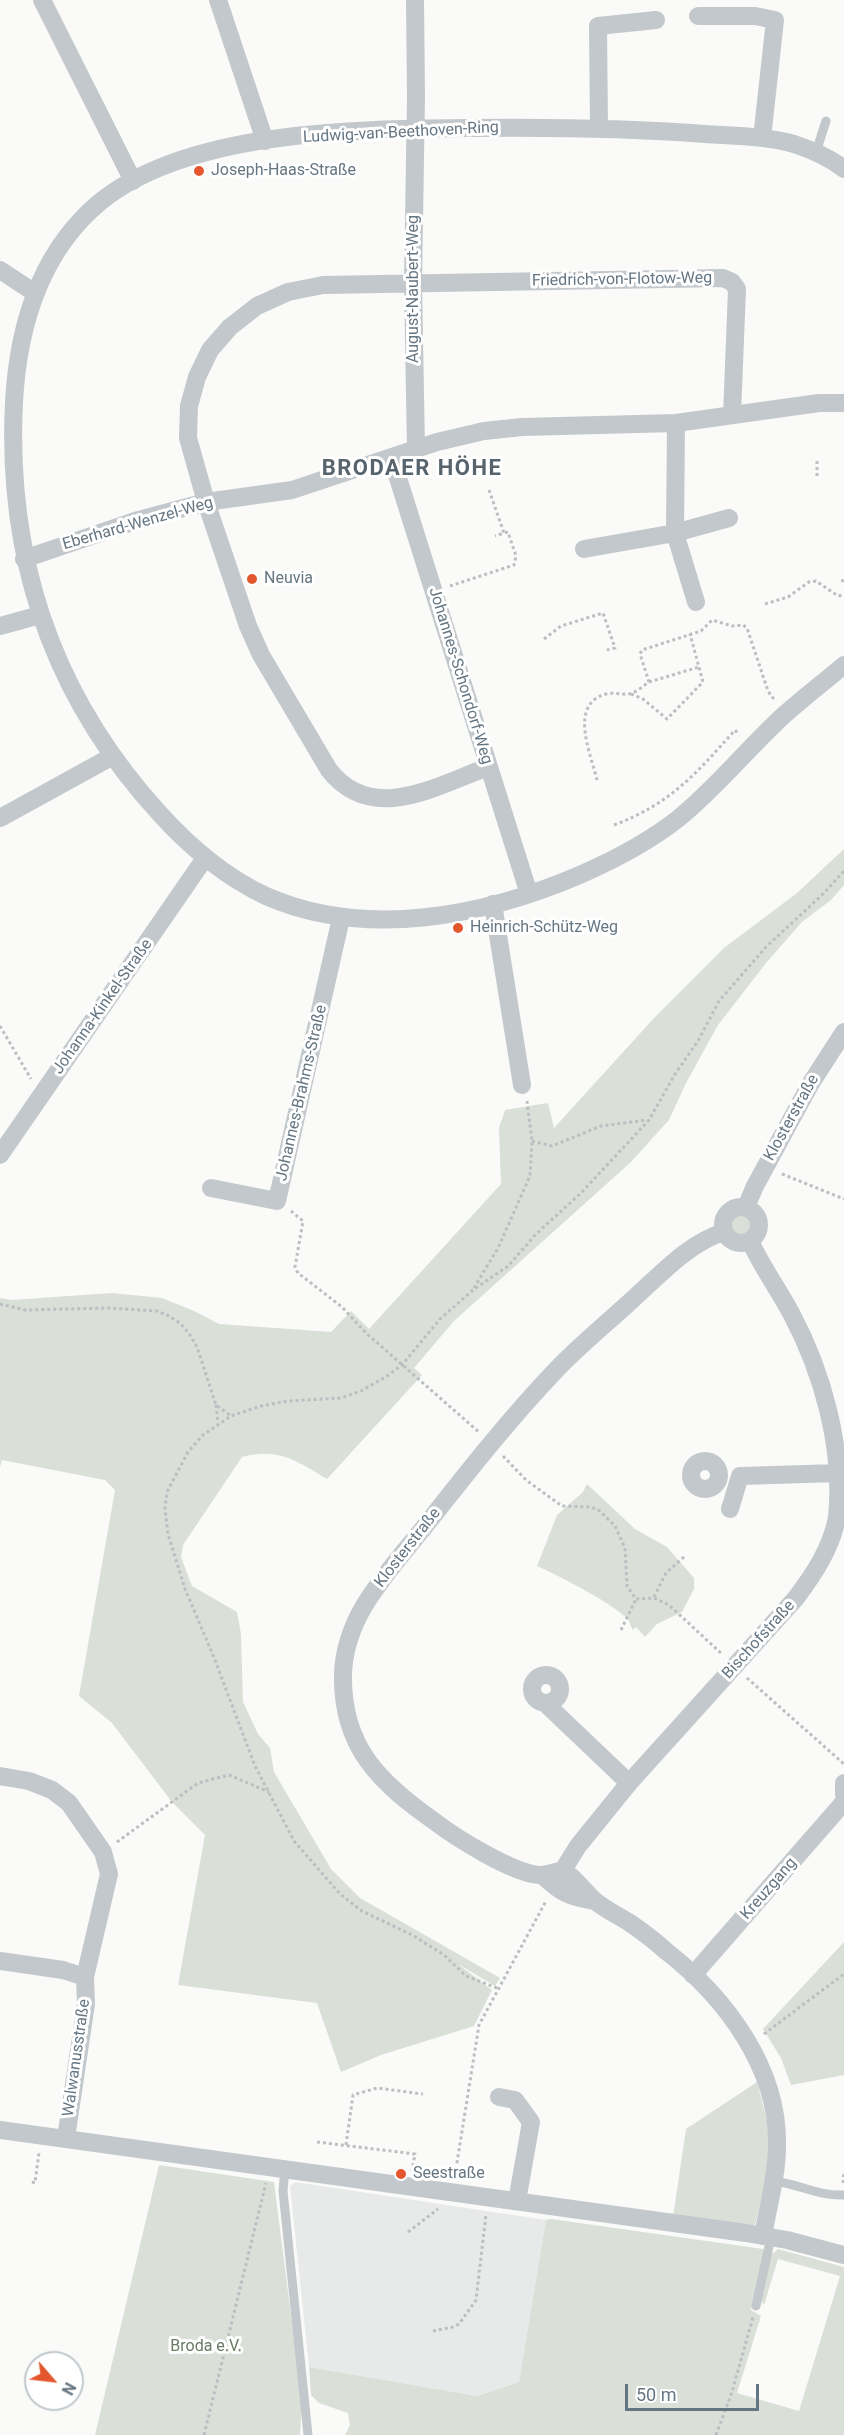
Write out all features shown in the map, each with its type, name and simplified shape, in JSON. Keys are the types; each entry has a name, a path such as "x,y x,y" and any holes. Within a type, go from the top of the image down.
{"street":[{"path":"42,0 133,181"},
{"path":"218,0 265,141"},
{"name":"August-Naubert-Weg","path":"415,0 413,284 416,449"},
{"path":"698,16 755,16 775,20 762,138"},
{"path":"599,128 598,26 656,20"},
{"name":"Ludwig-van-Beethoven-Ring","path":"844,169 816,152 788,142 762,138 599,128 414,128 265,141 225,148 167,164 133,181 103,200 76,225 54,254 35,293 23,332 15,381 7,476 30,587 40,615 73,691 111,757 163,817 205,858 239,882 268,897 306,910 341,918 417,918 451,914 528,894 581,874 652,838 677,820 702,798 784,715 844,665"},
{"path":"0,270 35,293"},
{"name":"Friedrich-von-Flotow-Weg","path":"413,284 723,278 732,282 737,289 732,415"},
{"path":"413,284 323,285 288,292 257,306 230,327 210,350 197,377 189,406 188,438 206,502 248,626 261,655 329,770 342,783 365,796 382,799 399,798 488,767"},
{"name":"Eberhard-Wenzel-Weg","path":"24,559 135,521 206,502 292,490 392,459 416,449 475,433 503,429 676,423 819,403 844,403"},
{"path":"676,423 675,532 696,602"},
{"name":"Johannes-Schondorf-Weg","path":"392,459 528,894"},
{"path":"584,549 675,532 729,518"},
{"path":"0,626 40,615"},
{"name":"Ludwig-van-Beethoven-Ring","path":"813,691 844,676"},
{"path":"0,818 111,757"},
{"name":"Johanna-Kinkel-Straße","path":"0,1155 205,858"},
{"path":"493,904 522,1085"},
{"name":"Johannes-Brahms-Straße","path":"211,1188 277,1201 341,918"},
{"name":"Klosterstraße","path":"746,1207 811,1083 844,1032"},
{"path":"746,1207 756,1214 760,1226 755,1238 738,1244 727,1238 723,1224 728,1212 746,1207"},
{"name":"Klosterstraße","path":"724,1232 708,1237 666,1269 558,1367 507,1424 375,1589 355,1623 342,1675 351,1733 368,1763 398,1795 446,1830 514,1869 542,1875 563,1870 574,1877 595,1901 669,1952 693,1975 739,2029 765,2077 776,2122 777,2145 767,2236"},
{"name":"Bischofstraße","path":"563,1870 578,1846 629,1783 796,1598 823,1558 837,1517 838,1473 831,1418 808,1346 750,1241"},
{"path":"720,1476 838,1473"},
{"path":"730,1509 740,1476"},
{"path":"545,1703 629,1783"},
{"name":"Walwanusstraße","path":"0,1776 29,1781 52,1790 69,1803 103,1852 109,1874 85,1977 86,2004 66,2138"},
{"path":"844,1783 844,1795"},
{"name":"Kreuzgang","path":"693,1975 844,1802"},
{"name":"Klosterstraße","path":"542,1875 564,1894 573,1898 595,1901"},
{"name":"Walwanusstraße","path":"0,1961 63,1970 85,1977"},
{"path":"499,2097 515,2100 531,2122 517,2201"},
{"path":"0,2130 277,2167 448,2199 517,2201 767,2236 844,2255"}],"lane":[{"path":"816,152 826,121"},
{"path":"277,2167 283,2191 308,2435"},
{"path":"774,2181 788,2183 816,2194 844,2195"},
{"path":"756,2306 767,2236"}],"path":[{"path":"817,461 817,476"},
{"path":"489,490 504,533"},
{"path":"434,591 514,565 516,556 508,532 495,536"},
{"path":"765,604 796,594 810,582 816,581 821,582 838,596 844,595"},
{"path":"544,639 561,626 603,613 615,648 607,650"},
{"path":"649,682 640,654 642,650 701,631 712,620 732,626 739,624 747,628 768,691 784,715"},
{"path":"597,780 584,731 585,715 589,705 597,698 616,692 631,694 644,699 667,719 703,682 690,634"},
{"path":"631,694 649,682 700,667"},
{"path":"614,825 631,819 669,797 703,766 735,730 750,747"},
{"path":"497,1988 466,1976 444,1955 414,1936 362,1911 340,1894 294,1841 255,1766 185,1589 168,1534 165,1509 167,1492 188,1452 218,1423 231,1416 270,1404 341,1398 361,1392 402,1365 441,1319 473,1290 508,1266 536,1234 581,1193 649,1120 675,1074 698,1041 719,1001 766,947 822,895 844,871"},
{"path":"0,1026 40,1096"},
{"path":"473,1290 498,1248 530,1176 532,1141 528,1103 522,1085"},
{"path":"532,1141 552,1146 601,1126 649,1120"},
{"path":"765,1167 844,1199"},
{"path":"0,1304 25,1310 109,1308 157,1311 169,1316 181,1324 196,1347 216,1405 218,1423"},
{"path":"216,1405 231,1416"},
{"path":"654,1598 666,1573 685,1556"},
{"path":"621,1630 636,1599"},
{"path":"735,1667 844,1764"},
{"path":"103,1852 198,1782 229,1775 269,1792"},
{"path":"408,2232 448,2199 479,2025 545,1903 539,1890 542,1875"},
{"path":"769,2031 844,1974"},
{"path":"346,2145 353,2095 377,2088 423,2094"},
{"path":"32,2182 35,2183 41,2135"},
{"path":"317,2142 415,2154 412,2173"},
{"path":"204,2435 277,2167"},
{"path":"433,2331 459,2324 476,2300 486,2214"},
{"path":"716,2435 732,2392 756,2306"}],"shaded area":[{"path":"295,2182 546,2220 519,2382 477,2396 309,2367 290,2186"}],"green space":[{"path":"844,849 844,885 831,900 802,922 766,963 718,1025 686,1083 669,1120 631,1162 454,1321 414,1368 422,1375 327,1479 296,1461 277,1455 255,1454 242,1457 183,1545 181,1557 192,1586 237,1612 241,1634 243,1702 258,1734 270,1748 274,1772 331,1869 360,1898 500,1978 495,1986 458,1964 492,1990 474,2026 381,2055 341,2072 317,2003 178,1985 205,1835 172,1802 112,1723 79,1696 115,1490 105,1480 2,1460 0,1467 0,1298 12,1300 112,1293 162,1298 219,1324 331,1332 351,1311 369,1329 501,1184 499,1128 505,1110 548,1103 554,1128 655,1017 724,948 797,893"},
{"path":"741,1214 749,1217 752,1225 749,1233 741,1236 733,1233 730,1225 733,1217"},
{"path":"587,1484 635,1529 667,1547 694,1578 694,1589 682,1612 657,1624 645,1637 636,1627 633,1630 629,1621 613,1607 537,1566 557,1515 583,1492"},
{"path":"844,1942 844,2075 791,2085 781,2058 763,2029"},
{"path":"757,2082 768,2124 769,2165 755,2225 752,2227 673,2217 686,2129"},
{"name":"Broda e.V.","path":"159,2165 274,2182 302,2402 300,2435 95,2435"},
{"path":"546,2220 763,2249 751,2310 761,2316 737,2393 799,2411 840,2276 778,2259 764,2305 760,2298 771,2255 778,2249 844,2267 844,2435 345,2435 350,2425 348,2413 319,2403 311,2395 309,2367 477,2396 519,2382"}],"place":[{"name":"Joseph-Haas-Straße","path":"199,171"},
{"name":"Neuvia","path":"252,579"},
{"name":"Heinrich-Schütz-Weg","path":"458,928"},
{"name":"Seestraße","path":"401,2174"}],"district":[{"name":"BRODAER HÖHE","path":"412,469"}]}
